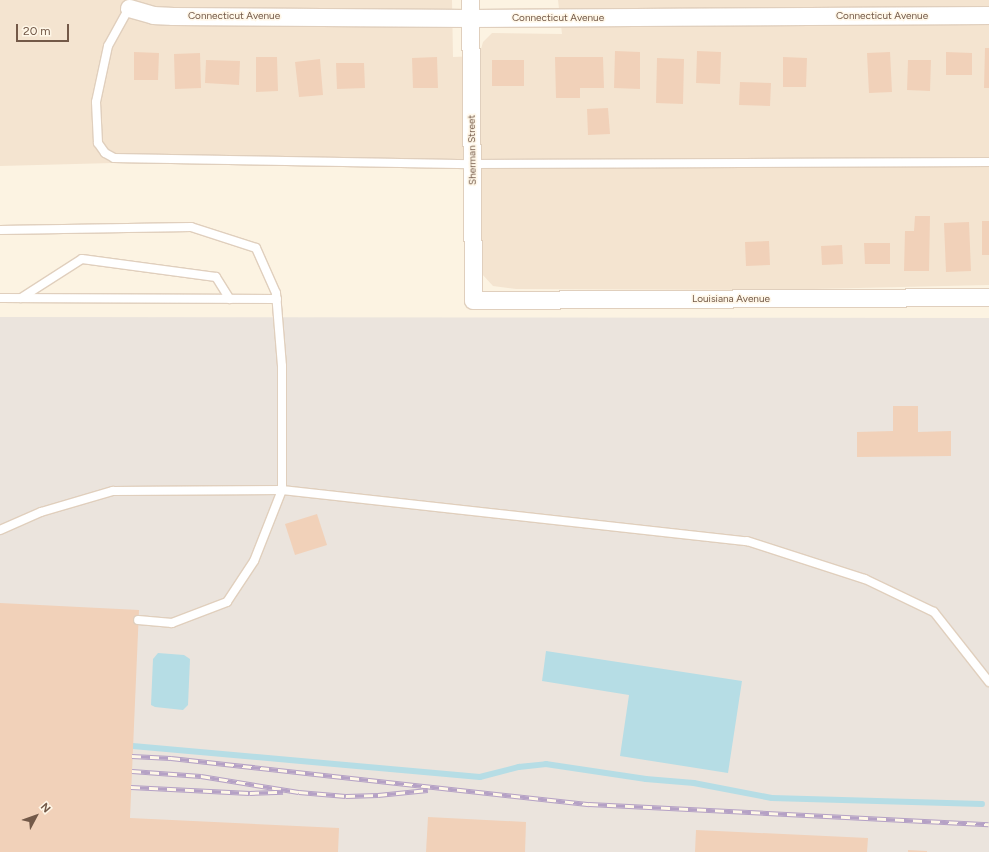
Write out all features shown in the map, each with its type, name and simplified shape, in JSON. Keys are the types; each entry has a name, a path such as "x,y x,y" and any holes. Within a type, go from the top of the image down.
{"street":[{"name":"Sherman Street","path":"470,0 473,300"},
{"name":"Connecticut Avenue","path":"129,8 153,16 470,18 989,15"},
{"name":"Louisiana Avenue","path":"473,300 989,297"}],"lane":[{"path":"129,8 108,46 96,102 98,143 105,153 114,158 472,164 989,162"},
{"path":"0,230 191,227 256,248 277,299 282,366 282,490 254,561 227,602 172,623 138,620"},
{"path":"21,298 82,259 216,277 230,298"},
{"path":"0,298 277,299"},
{"path":"0,530 41,512 113,491 282,490 747,540 865,579 934,612 989,682"}],"shaded area":[{"path":"0,0 452,0 453,57 479,56 483,42 492,33 562,34 558,0 989,0 989,285 769,290 516,289 493,286 482,274 481,161 188,161 0,166"},
{"path":"0,317 989,318 989,852 0,852"}],"water":[{"path":"546,651 742,681 728,773 620,756 629,695 542,681"},
{"path":"158,653 184,655 190,659 188,705 183,710 155,707 151,705 153,659"}],"building":[{"path":"985,48 989,48 989,88 984,88"},
{"path":"615,51 640,52 640,89 614,88"},
{"path":"697,51 721,52 720,84 696,83"},
{"path":"134,52 159,53 158,80 134,80"},
{"path":"890,52 892,92 869,93 867,53"},
{"path":"946,52 972,53 972,75 946,75"},
{"path":"200,53 201,88 175,89 174,54"},
{"path":"256,57 277,57 278,91 256,92"},
{"path":"437,57 438,88 413,88 412,58"},
{"path":"555,57 603,57 604,88 580,88 580,98 556,98"},
{"path":"783,57 807,58 806,87 783,87"},
{"path":"657,58 684,59 683,104 656,103"},
{"path":"320,59 323,95 299,97 295,62"},
{"path":"206,60 240,61 239,85 205,83"},
{"path":"492,60 524,60 524,86 492,86"},
{"path":"908,60 931,60 930,91 907,90"},
{"path":"336,63 364,63 365,88 337,89"},
{"path":"740,82 771,83 770,106 739,105"},
{"path":"608,108 610,134 588,135 587,109"},
{"path":"915,216 930,216 929,271 904,271 905,231 914,231"},
{"path":"982,221 989,221 989,255 982,255"},
{"path":"969,222 971,271 946,272 944,223"},
{"path":"769,241 770,265 746,266 745,242"},
{"path":"864,243 890,243 890,264 865,264"},
{"path":"842,245 843,264 822,265 821,246"},
{"path":"893,406 918,406 918,432 951,431 951,456 857,457 857,432 893,431"},
{"path":"317,514 327,545 295,555 285,524"},
{"path":"0,603 139,610 130,818 339,828 338,852 0,852"},
{"path":"428,817 526,822 525,852 426,852"},
{"path":"696,830 868,838 867,852 695,852"},
{"path":"908,850 927,851 927,852 908,852"}],"waterway":[{"path":"133,746 480,777 519,767 546,764 646,779 694,783 772,798 982,804"}],"railway":[{"path":"132,756 171,758 589,804 989,824"},
{"path":"132,771 201,776 299,792 346,796 378,795 428,790"},
{"path":"131,787 250,793 283,792"}]}
